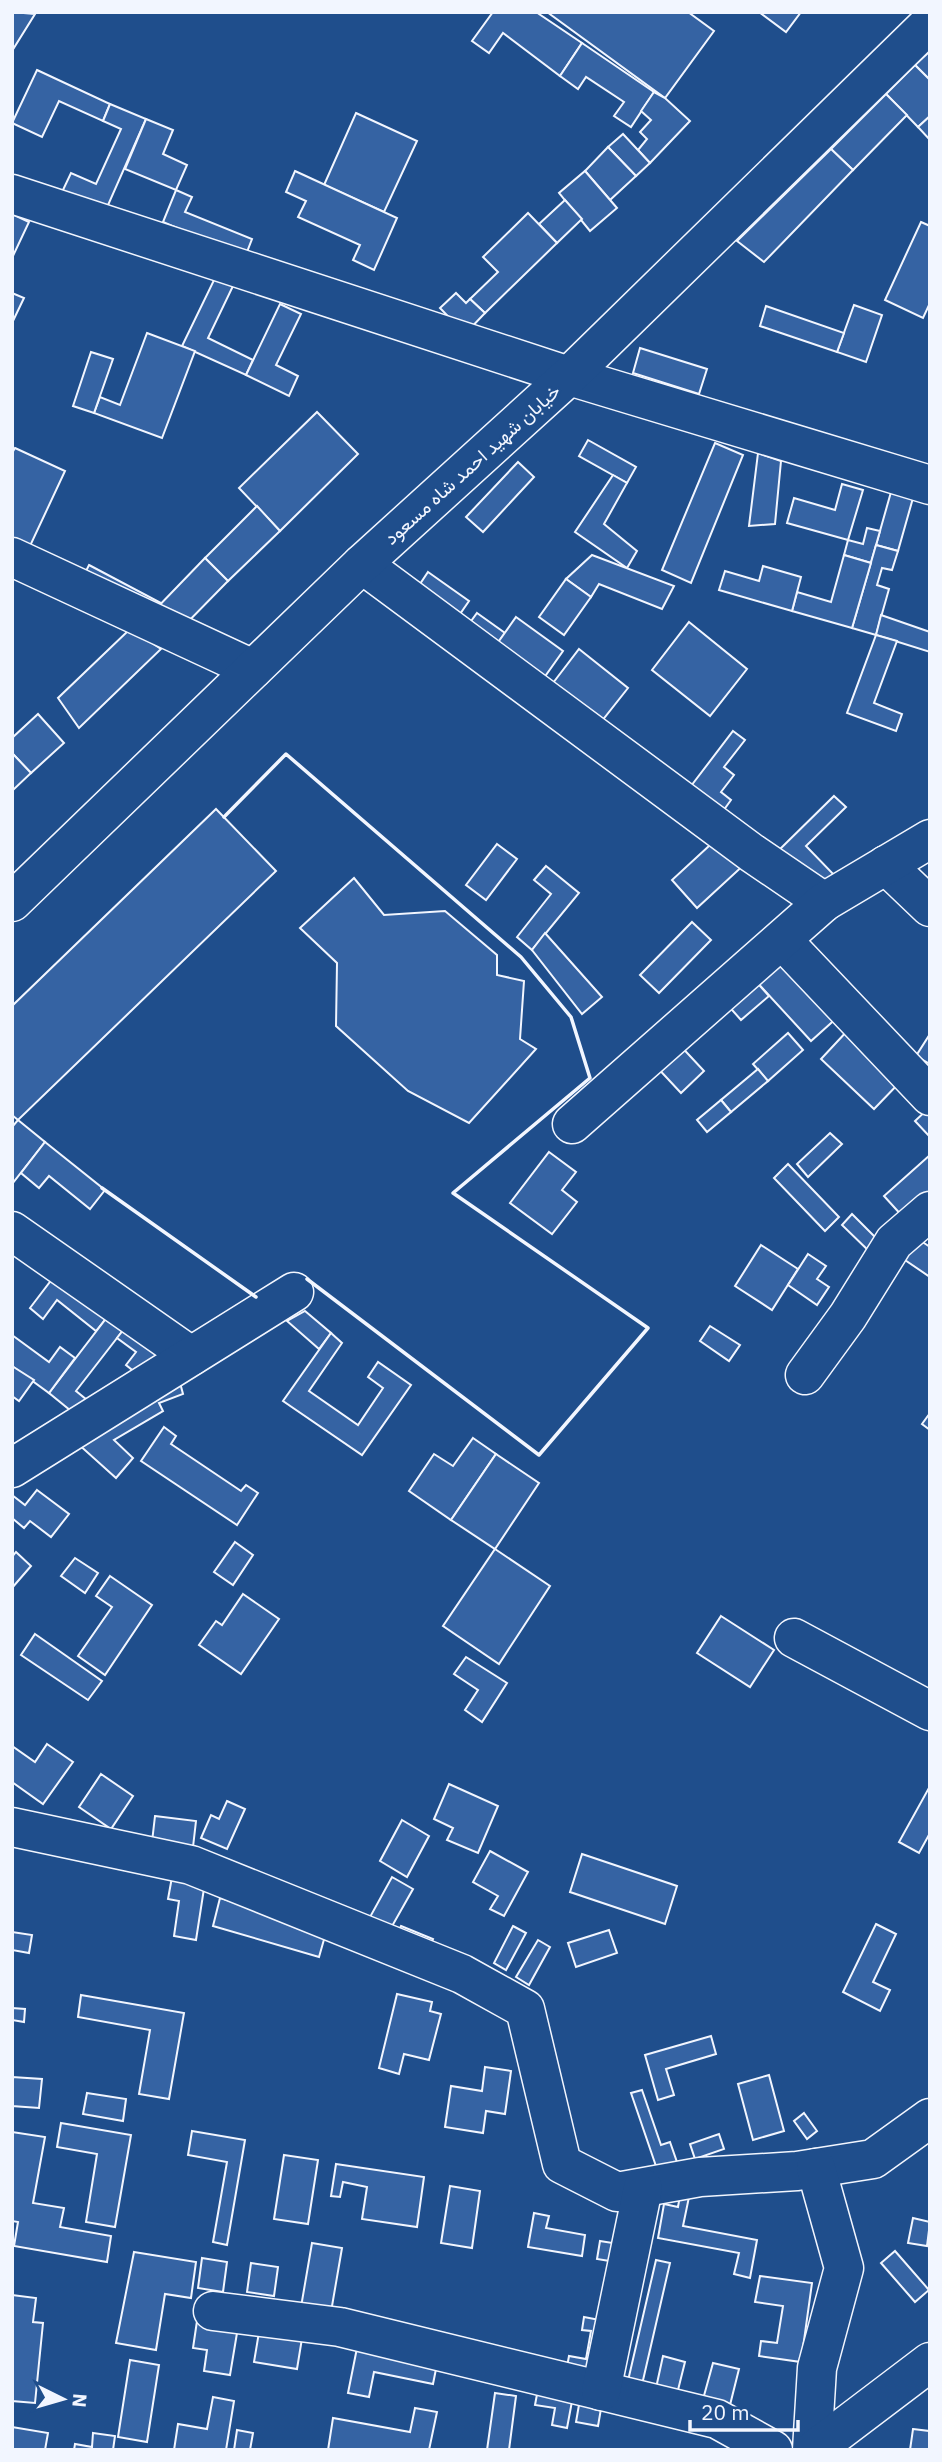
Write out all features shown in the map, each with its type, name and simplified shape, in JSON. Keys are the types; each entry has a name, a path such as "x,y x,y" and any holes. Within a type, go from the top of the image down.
{"street":[{"name":"خیابان شهید احمد شاه مسعود","path":"12,902 362,564 569,376 930,23"},
{"path":"12,194 569,376 930,485"},
{"path":"12,557 253,669"},
{"path":"362,564 730,836 824,902"},
{"path":"572,1124 824,902 930,839"},
{"path":"886,865 930,907"},
{"path":"782,940 930,1096"},
{"path":"805,1375 848,1316 894,1242 930,1211"},
{"path":"12,1231 191,1356"},
{"path":"12,1468 293,1292"},
{"path":"794,1638 930,1711"},
{"path":"12,1827 191,1865 462,1974 525,2009 562,2164 617,2192 700,2176 816,2168 873,2159 930,2118"},
{"path":"813,2450 817,2368 844,2268 816,2168"},
{"path":"601,2391 643,2188"},
{"path":"214,2311 340,2328 717,2419 773,2450"},
{"path":"813,2450 930,2362"}],"building":[{"path":"12,12 35,14 12,51"},
{"path":"493,12 536,12 582,43 560,76 503,33 489,53 472,41"},
{"path":"547,12 688,12 714,31 665,98"},
{"path":"759,12 801,12 786,32"},
{"path":"582,43 654,92 631,127 614,116 624,102 586,77 578,89 560,76"},
{"path":"930,51 930,80 915,65"},
{"path":"915,65 930,80 930,116 918,127 886,94"},
{"path":"37,70 110,104 103,121 59,101 42,137 12,123"},
{"path":"654,92 665,98 690,121 650,163 638,150 647,139 640,132 651,120 641,111"},
{"path":"886,94 907,115 853,170 831,149"},
{"path":"110,104 146,119 105,212 62,192 71,173 96,184 121,129 103,121"},
{"path":"356,113 417,141 384,212 324,185"},
{"path":"930,116 930,140 918,127"},
{"path":"146,119 173,130 163,154 187,165 176,190 125,169"},
{"path":"623,134 650,163 636,176 608,147"},
{"path":"608,147 636,176 610,200 585,171"},
{"path":"831,149 853,170 764,262 737,241"},
{"path":"295,171 397,218 374,270 353,260 360,245 298,217 306,201 286,192"},
{"path":"585,171 617,208 590,231 559,193"},
{"path":"176,190 192,197 185,212 252,239 245,257 163,222"},
{"path":"565,200 582,219 557,243 539,224"},
{"path":"528,213 557,243 485,313 470,299 498,272 483,257"},
{"path":"12,214 29,222 12,258"},
{"path":"921,222 930,226 930,303 923,318 885,300"},
{"path":"215,278 233,286 208,338 253,360 246,375 182,346"},
{"path":"12,293 24,298 12,323"},
{"path":"456,293 466,303 470,299 485,313 465,334 440,308"},
{"path":"280,304 301,314 276,365 298,376 289,396 246,375"},
{"path":"854,305 882,315 866,362 837,352"},
{"path":"766,306 844,333 837,352 760,326"},
{"path":"147,333 195,351 162,438 94,413 100,397 120,405"},
{"path":"640,348 707,369 699,394 633,373"},
{"path":"91,352 113,359 94,413 73,406"},
{"path":"317,412 358,454 280,531 239,488"},
{"path":"588,440 636,467 627,483 579,456"},
{"path":"715,443 743,455 691,583 662,570"},
{"path":"15,448 65,471 30,546 12,538 12,453"},
{"path":"758,453 781,461 775,524 749,526"},
{"path":"518,462 534,477 483,532 466,517"},
{"path":"613,475 627,483 604,524 637,551 627,568 575,532"},
{"path":"842,484 863,490 848,540 787,523 794,498 835,510"},
{"path":"891,492 913,498 898,551 876,545"},
{"path":"257,506 280,531 228,581 205,558"},
{"path":"867,528 880,531 871,563 844,555 848,540 863,544"},
{"path":"876,545 898,551 892,570 882,568 877,585 889,589 876,635 852,628"},
{"path":"592,555 674,586 662,609 599,584 591,597 566,579"},
{"path":"844,555 871,563 852,628 792,611 797,592 831,602"},
{"path":"205,558 228,581 178,632 149,616"},
{"path":"89,565 161,603 149,616 82,579"},
{"path":"763,566 801,577 792,611 719,590 725,571 759,581"},
{"path":"428,572 469,601 453,624 412,596"},
{"path":"566,579 591,597 564,635 539,617"},
{"path":"477,613 505,633 494,648 466,628"},
{"path":"881,615 930,632 930,652 876,635"},
{"path":"516,617 563,651 541,682 494,648"},
{"path":"689,622 747,669 710,716 652,670"},
{"path":"130,629 161,649 79,728 58,698"},
{"path":"876,635 897,641 874,703 902,714 896,731 847,713"},
{"path":"579,649 628,688 601,722 553,683"},
{"path":"38,714 64,743 31,773 12,753 12,738"},
{"path":"733,731 745,740 724,767 734,775 721,792 731,800 723,811 691,786"},
{"path":"12,753 31,773 12,791"},
{"path":"834,796 846,807 806,846 838,879 814,888 776,853"},
{"path":"216,809 276,871 18,1120 12,1115 12,1006"},
{"path":"722,834 747,862 697,908 672,880"},
{"path":"497,844 517,859 486,900 466,885"},
{"path":"546,866 579,893 532,950 517,937 551,894 534,880"},
{"path":"354,878 384,915 445,911 497,955 497,975 524,981 520,1039 536,1049 469,1123 408,1091 336,1026 337,963 300,928"},
{"path":"692,922 711,940 659,993 640,975"},
{"path":"545,933 602,997 582,1014 532,950"},
{"path":"783,953 840,1015 811,1041 753,978"},
{"path":"753,978 769,996 741,1020 725,1002"},
{"path":"849,1029 902,1080 874,1109 821,1059"},
{"path":"788,1033 803,1050 768,1081 753,1064"},
{"path":"930,1034 930,1064 916,1056"},
{"path":"676,1041 704,1071 681,1093 653,1063"},
{"path":"758,1069 768,1081 731,1112 721,1100"},
{"path":"721,1100 731,1112 707,1132 697,1120"},
{"path":"930,1107 930,1137 915,1121"},
{"path":"18,1120 45,1142 12,1184 12,1127"},
{"path":"830,1133 842,1144 808,1177 797,1164"},
{"path":"45,1142 105,1190 90,1209 49,1176 39,1188 21,1173"},
{"path":"549,1152 576,1172 562,1190 577,1202 552,1234 510,1203"},
{"path":"930,1155 930,1195 904,1218 884,1196"},
{"path":"788,1164 839,1217 825,1231 774,1178"},
{"path":"852,1214 882,1244 872,1254 842,1225"},
{"path":"912,1235 930,1247 930,1277 899,1256"},
{"path":"761,1245 798,1269 772,1310 735,1286"},
{"path":"808,1254 826,1266 817,1279 829,1287 817,1305 788,1285"},
{"path":"56,1274 108,1316 96,1331 57,1300 43,1319 30,1308"},
{"path":"305,1311 331,1333 319,1349 287,1321"},
{"path":"108,1316 124,1329 76,1391 92,1404 76,1415 49,1393"},
{"path":"710,1326 740,1345 729,1361 700,1341"},
{"path":"124,1329 166,1358 141,1377 126,1365 136,1352 117,1338"},
{"path":"331,1333 342,1343 309,1391 358,1425 383,1388 368,1377 378,1362 411,1385 362,1455 283,1401"},
{"path":"12,1335 49,1362 60,1347 75,1358 49,1393 12,1366"},
{"path":"12,1366 34,1380 19,1401 12,1396"},
{"path":"179,1379 183,1394 159,1403 163,1411 114,1440 133,1458 116,1478 77,1443"},
{"path":"930,1413 930,1430 922,1424"},
{"path":"164,1427 176,1436 171,1444 241,1491 246,1485 258,1493 237,1525 141,1461"},
{"path":"473,1438 496,1454 451,1520 409,1491 434,1454 453,1466"},
{"path":"496,1454 539,1483 495,1549 451,1520"},
{"path":"37,1490 69,1514 51,1537 30,1521 24,1528 12,1518 12,1495 25,1505"},
{"path":"235,1542 253,1555 233,1585 214,1572"},
{"path":"495,1549 550,1586 499,1664 443,1626"},
{"path":"16,1552 31,1566 12,1588 12,1557"},
{"path":"75,1558 98,1573 85,1593 61,1576"},
{"path":"110,1576 152,1605 105,1675 78,1656 112,1607 96,1596"},
{"path":"243,1594 279,1619 241,1674 199,1645 216,1621 222,1625"},
{"path":"721,1616 774,1650 750,1687 697,1653"},
{"path":"35,1634 102,1681 88,1700 21,1655"},
{"path":"466,1657 507,1683 482,1722 465,1710 478,1690 454,1674"},
{"path":"47,1744 73,1762 43,1804 12,1782 12,1746 35,1762"},
{"path":"101,1774 133,1796 111,1829 79,1807"},
{"path":"449,1784 498,1806 478,1853 447,1840 453,1828 434,1819"},
{"path":"930,1786 930,1833 919,1853 899,1842"},
{"path":"227,1801 245,1809 227,1849 201,1838 211,1815 219,1819"},
{"path":"155,1816 196,1821 193,1847 152,1842"},
{"path":"402,1820 429,1836 407,1877 380,1861"},
{"path":"490,1851 528,1872 504,1916 490,1909 498,1896 473,1882"},
{"path":"582,1854 677,1886 665,1924 570,1892"},
{"path":"172,1877 205,1882 196,1940 174,1936 179,1901 168,1899"},
{"path":"392,1877 413,1889 391,1928 370,1917"},
{"path":"220,1898 327,1929 319,1957 213,1926"},
{"path":"876,1924 896,1934 873,1982 890,1990 880,2011 843,1992"},
{"path":"401,1926 433,1939 428,1951 396,1938"},
{"path":"513,1926 526,1933 506,1970 494,1963"},
{"path":"609,1930 617,1953 576,1967 568,1943"},
{"path":"12,1932 32,1935 29,1953 12,1950"},
{"path":"538,1940 550,1947 529,1985 516,1977"},
{"path":"397,1994 432,2002 430,2011 441,2014 429,2060 404,2054 399,2074 379,2068"},
{"path":"81,1995 184,2013 169,2099 139,2094 150,2030 78,2017"},
{"path":"12,2008 25,2009 24,2022 12,2020"},
{"path":"711,2036 716,2054 666,2069 674,2095 658,2100 645,2055"},
{"path":"485,2067 511,2071 505,2114 486,2111 483,2133 445,2127 451,2086 482,2091"},
{"path":"769,2075 784,2131 753,2140 738,2084"},
{"path":"12,2077 42,2079 39,2108 12,2106"},
{"path":"642,2090 661,2145 670,2142 678,2165 658,2172 631,2093"},
{"path":"87,2093 126,2099 123,2121 83,2114"},
{"path":"804,2113 817,2131 807,2139 794,2121"},
{"path":"61,2123 131,2135 115,2227 86,2222 97,2154 57,2147"},
{"path":"192,2131 245,2140 227,2245 213,2242 227,2162 188,2155"},
{"path":"12,2132 45,2137 33,2203 64,2208 60,2227 111,2236 107,2262 14,2246 18,2222 12,2221"},
{"path":"719,2134 724,2149 695,2159 690,2144"},
{"path":"284,2155 318,2160 308,2224 274,2219"},
{"path":"336,2164 424,2177 417,2227 362,2219 367,2187 343,2182 340,2197 331,2196"},
{"path":"450,2186 480,2191 472,2248 441,2243"},
{"path":"680,2195 689,2197 683,2226 757,2240 750,2278 734,2274 739,2253 658,2238 664,2204 678,2207"},
{"path":"534,2213 549,2216 546,2228 585,2235 582,2256 528,2247"},
{"path":"913,2218 930,2222 927,2246 908,2243"},
{"path":"600,2241 619,2244 616,2262 597,2259"},
{"path":"312,2243 342,2248 331,2312 301,2307"},
{"path":"895,2251 929,2290 915,2302 881,2263"},
{"path":"134,2252 196,2262 191,2298 165,2294 156,2350 116,2343"},
{"path":"202,2258 227,2262 223,2292 198,2288"},
{"path":"656,2260 670,2263 641,2389 627,2385"},
{"path":"251,2263 278,2267 274,2296 247,2292"},
{"path":"760,2276 812,2283 801,2362 759,2356 761,2341 777,2343 783,2306 755,2302"},
{"path":"12,2295 36,2298 33,2322 43,2323 35,2403 12,2401"},
{"path":"584,2317 605,2321 595,2377 566,2372 569,2356 586,2359 591,2331 582,2330"},
{"path":"261,2320 304,2326 297,2369 254,2362"},
{"path":"197,2321 238,2327 230,2375 204,2371 207,2350 193,2348"},
{"path":"357,2348 437,2364 433,2384 374,2372 369,2397 348,2393"},
{"path":"663,2356 685,2362 677,2394 656,2388"},
{"path":"130,2360 159,2365 147,2442 118,2437"},
{"path":"713,2363 739,2369 729,2409 702,2403"},
{"path":"538,2389 573,2396 567,2428 552,2425 555,2408 535,2405"},
{"path":"495,2393 516,2396 509,2450 487,2450"},
{"path":"213,2397 234,2401 226,2450 174,2450 178,2424 207,2429"},
{"path":"580,2399 602,2403 598,2426 576,2422"},
{"path":"415,2408 437,2412 429,2450 328,2450 333,2418 410,2432"},
{"path":"12,2427 48,2433 45,2450 12,2450"},
{"path":"913,2429 929,2431 930,2450 910,2450"},
{"path":"237,2430 253,2433 250,2450 234,2450"},
{"path":"93,2433 115,2436 113,2450 74,2450 75,2444 92,2447"}],"wall":[{"path":"224,817 286,754 521,957 571,1017 590,1078 453,1193 648,1328 539,1455 307,1279"},
{"path":"102,1188 256,1297"}]}
